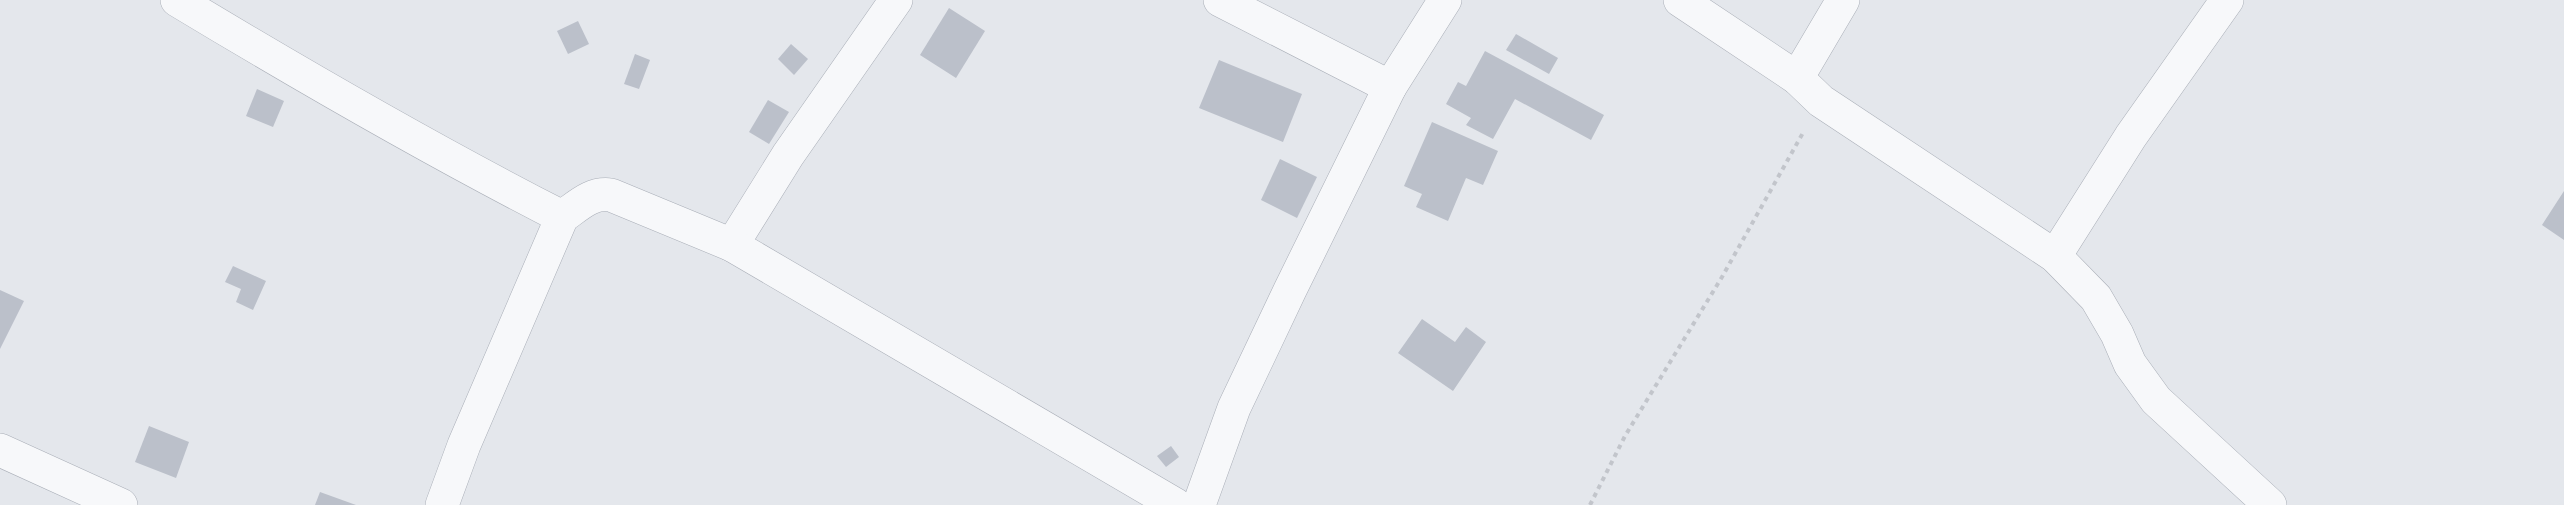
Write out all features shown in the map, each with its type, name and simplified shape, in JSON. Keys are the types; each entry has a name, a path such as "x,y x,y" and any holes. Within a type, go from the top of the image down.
{"street":[{"path":"177,0 289,68 470,170 562,217"},
{"path":"732,245 788,155 896,0"},
{"path":"1220,0 1390,87"},
{"path":"1199,505 1234,408 1390,87 1445,0"},
{"path":"1680,0 1797,78 1821,101 2055,256 2096,298 2117,334 2130,364 2156,400 2270,505"},
{"path":"1797,78 1843,0"},
{"path":"2055,256 2132,135 2227,0"},
{"path":"442,505 464,445 562,217 593,195 601,193 611,195 732,245 1176,505"},
{"path":"0,450 122,505"}],"path":[{"path":"1590,505 1625,436 1722,277 1821,101"}],"building":[{"path":"949,8 985,31 956,78 920,55"},
{"path":"578,21 589,44 568,54 557,31"},
{"path":"1516,34 1558,58 1549,74 1506,50"},
{"path":"791,44 808,59 794,75 778,59"},
{"path":"1485,51 1604,115 1591,140 1515,99 1493,139 1466,125 1471,118 1446,104 1458,82 1466,86"},
{"path":"635,54 650,60 639,89 624,84"},
{"path":"1219,60 1302,94 1283,142 1199,108"},
{"path":"257,89 284,101 273,127 246,116"},
{"path":"768,100 789,112 769,144 749,132"},
{"path":"1432,122 1498,151 1483,185 1466,178 1448,221 1416,207 1422,194 1404,186"},
{"path":"1280,159 1317,177 1297,218 1261,200"},
{"path":"2564,191 2564,240 2542,225"},
{"path":"233,266 266,281 253,310 236,302 241,289 225,282"},
{"path":"0,290 24,301 0,349"},
{"path":"1422,319 1455,342 1466,327 1486,342 1453,391 1398,353"},
{"path":"149,426 189,442 176,478 135,462"},
{"path":"1171,446 1179,457 1166,467 1157,456"},
{"path":"320,492 356,505 315,505"}]}
